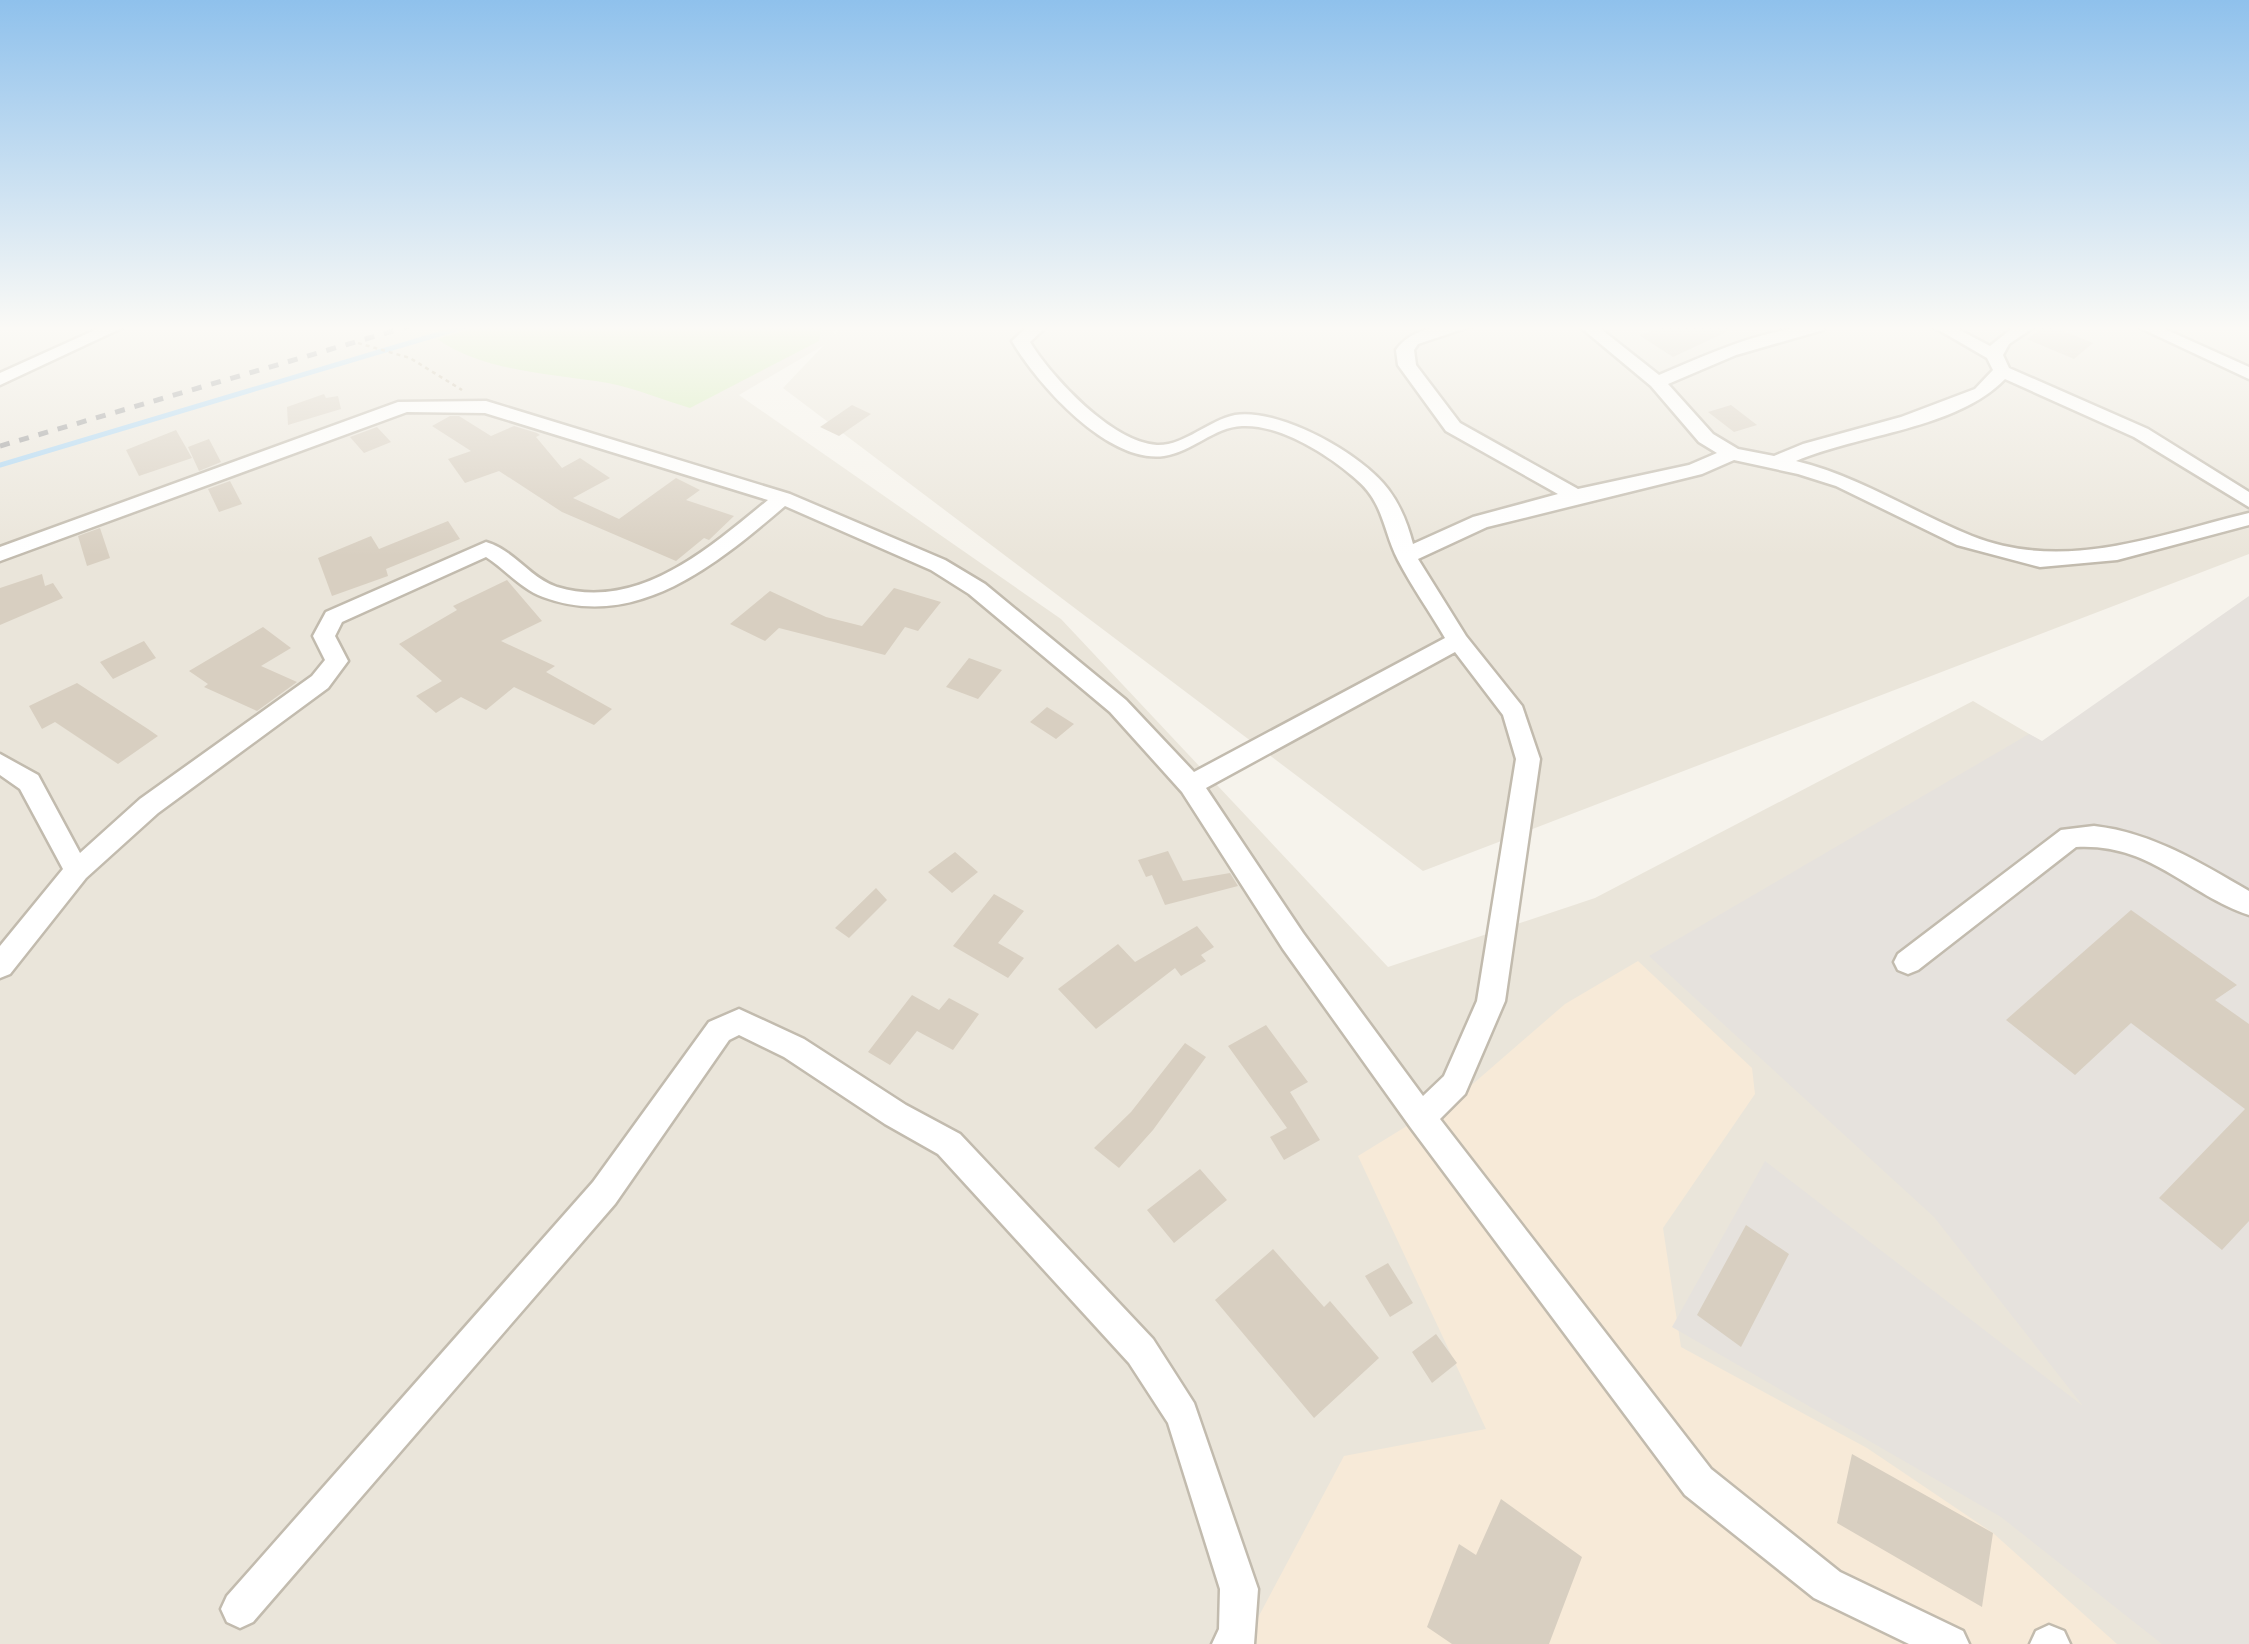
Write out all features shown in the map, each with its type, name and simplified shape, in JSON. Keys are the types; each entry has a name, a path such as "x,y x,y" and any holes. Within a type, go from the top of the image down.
{"street":[{"path":"0,554 406,406 428,403 486,406 783,498 938,566 978,589 1118,706 1191,785 1293,940 1420,1118 1698,1482 1827,1585 1950,1644"},
{"path":"1069,403 1092,424 1151,451 1174,448 1236,420 1252,419 1282,428 1358,470 1378,488 1398,524 1406,556 1458,640 1514,712 1528,758 1491,1001 1455,1085 1420,1118"},
{"path":"1436,403 1454,427 1575,496"},
{"path":"1675,403 1706,438 1732,454 1846,483 1966,540 2013,557 2073,560 2249,518"},
{"path":"1775,463 1810,448 1908,421 1956,403"},
{"path":"2080,403 2141,432 2223,488 2249,501"},
{"path":"1406,556 1480,522 1695,470 1732,454"},
{"path":"0,966 77,871 149,806 320,682 337,661 324,636 334,617 486,549 508,559 545,590 598,603 658,587 706,558 783,498"},
{"path":"1191,785 1458,640"},
{"path":"0,763 28,782 77,871"},
{"path":"1908,962 2070,837 2094,834 2129,840 2249,904"},
{"path":"240,1609 604,1193 719,1031 739,1022 780,1037 906,1125 949,1144 1141,1351 1182,1415 1239,1589 1238,1636 1231,1644"}],"path":[{"path":"481,403 486,406"}],"shaded area":[{"path":"0,403 750,403 1061,619 1388,967 1595,898 1973,701 2249,863 2249,1644 0,1644"},
{"path":"803,403 2249,403 2249,554 1423,871"},
{"path":"2249,596 2249,1644 2162,1644 2001,1517 1672,1327 1765,1161 2083,1406 1934,1217 1649,956 2029,734 2042,741"},
{"path":"1638,961 1752,1068 1755,1094 1663,1228 1681,1347 1867,1448 1993,1533 2117,1644 1244,1644 1344,1456 1486,1429 1358,1156 1467,1089 1565,1004"}],"green space":[{"path":"673,403 700,403 690,408"}],"building":[{"path":"299,403 340,403 341,409 288,425 287,407"},
{"path":"852,405 871,414 839,436 820,427"},
{"path":"1731,405 1757,425 1734,432 1708,412"},
{"path":"450,416 459,416 491,436 514,426 537,433 540,435 536,437 562,468 580,458 610,478 573,498 619,519 676,478 700,490 686,500 734,516 709,540 704,538 676,561 562,512 499,471 465,483 448,459 471,451 432,426"},
{"path":"377,427 391,442 364,453 350,437"},
{"path":"176,430 192,458 139,476 126,450"},
{"path":"209,439 221,462 199,471 188,447"},
{"path":"230,481 242,504 219,512 208,489"},
{"path":"448,521 460,539 386,569 388,576 332,596 318,558 371,536 379,549"},
{"path":"100,528 110,558 87,566 78,536"},
{"path":"42,574 45,586 53,583 63,598 0,625 0,588"},
{"path":"507,580 542,621 501,641 555,666 546,672 612,709 594,725 514,687 486,710 461,697 436,713 416,696 442,681 399,644 457,610 453,606"},
{"path":"894,588 941,602 918,631 905,627 885,655 779,628 765,641 730,624 770,591 826,617 862,626"},
{"path":"263,627 291,648 261,666 297,682 257,711 204,687 208,684 189,671"},
{"path":"144,641 156,658 113,679 100,662"},
{"path":"969,658 1002,670 978,699 946,687"},
{"path":"77,683 158,736 118,764 55,722 42,729 29,706"},
{"path":"1047,707 1074,724 1056,739 1030,722"},
{"path":"1168,851 1183,881 1230,873 1238,886 1165,905 1152,875 1146,877 1138,860"},
{"path":"955,852 978,872 952,893 928,872"},
{"path":"876,888 887,900 849,938 835,928"},
{"path":"994,894 1024,911 998,943 1024,958 1008,978 953,946"},
{"path":"2131,910 2237,985 2215,1000 2249,1024 2249,1221 2222,1250 2159,1198 2245,1109 2131,1023 2075,1075 2006,1020"},
{"path":"1197,926 1214,947 1201,955 1206,961 1181,976 1175,968 1096,1029 1058,989 1118,944 1135,962"},
{"path":"912,995 939,1010 949,998 979,1014 953,1050 917,1031 890,1065 868,1052"},
{"path":"1266,1025 1308,1082 1290,1092 1320,1140 1284,1160 1270,1137 1287,1128 1228,1046"},
{"path":"1185,1043 1206,1057 1153,1130 1119,1168 1094,1148 1131,1112"},
{"path":"1200,1169 1227,1200 1174,1243 1147,1210"},
{"path":"1746,1225 1789,1254 1741,1347 1697,1315"},
{"path":"1273,1249 1324,1307 1330,1301 1379,1358 1314,1418 1215,1300"},
{"path":"1388,1263 1413,1303 1390,1317 1365,1276"},
{"path":"1436,1334 1457,1363 1432,1383 1412,1352"},
{"path":"1852,1454 1993,1533 1982,1607 1837,1523"},
{"path":"1501,1499 1582,1557 1549,1644 1452,1644 1427,1627 1459,1544 1476,1555"}],"waterway":[{"path":"0,465 209,403"}],"railway":[{"path":"0,446 148,403"}]}
